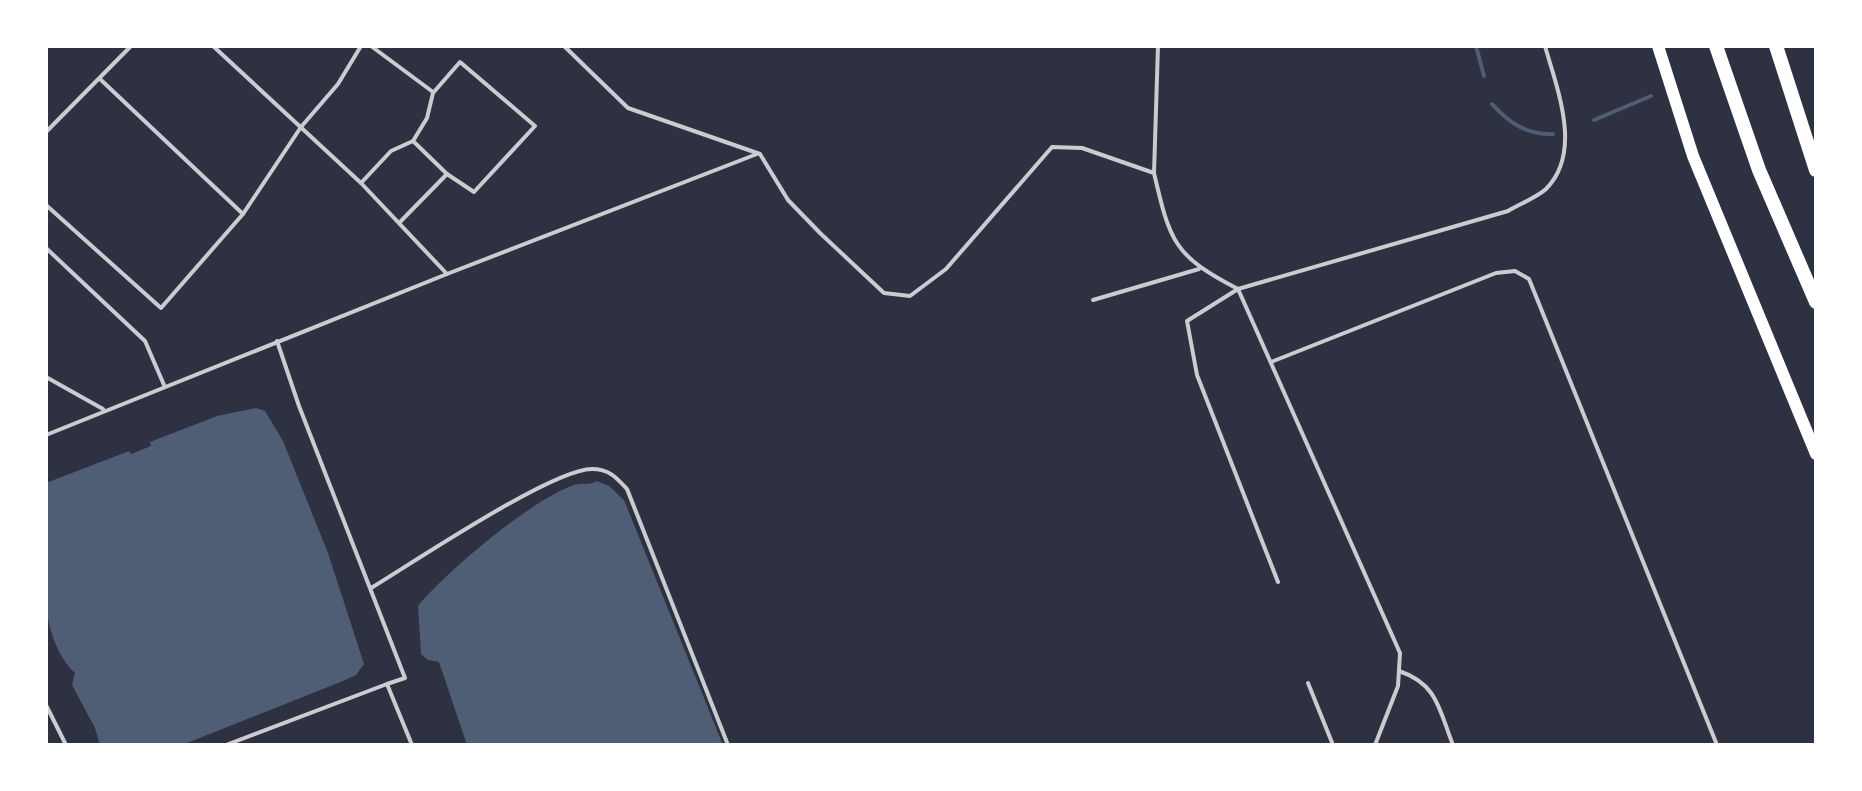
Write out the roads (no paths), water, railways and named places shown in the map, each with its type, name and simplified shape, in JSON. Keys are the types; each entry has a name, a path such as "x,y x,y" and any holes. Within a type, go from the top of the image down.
{"highway":[{"path":"1716,46 1759,170 1816,302"},
{"path":"1776,46 1816,170"}],"main road":[{"path":"1658,46 1693,156 1816,454"}],"lane":[{"path":"46,132 131,46"},
{"path":"213,46 401,221 447,274"},
{"path":"46,205 161,308 243,214 301,127 338,84 361,46"},
{"path":"371,46 433,93"},
{"path":"564,46 628,108 760,154 788,200 884,293 910,296 946,269 1052,147 1082,148 1154,173"},
{"path":"1158,46 1154,173 1168,231 1199,269 1238,289 1400,653 1398,686 1375,745"},
{"path":"1278,582 1197,375 1187,321 1238,289 1508,211 1545,189 1564,159 1562,107 1545,46"},
{"path":"361,183 391,151 413,141 427,118 433,93 460,62 535,126 474,192 447,174 413,141"},
{"path":"100,79 243,214"},
{"path":"46,435 103,409 760,154"},
{"path":"401,221 447,174"},
{"path":"46,248 145,341 164,385"},
{"path":"1093,300 1199,269"},
{"path":"1271,362 1496,273 1515,271 1529,279 1717,745"},
{"path":"226,745 405,678 299,406 277,341"},
{"path":"46,377 103,409"},
{"path":"371,588 465,530 563,476 591,469 613,473 627,489 728,745"},
{"path":"1399,671 1421,678 1432,690 1453,745"},
{"path":"1308,683 1333,745"},
{"path":"387,684 412,745"},
{"path":"46,705 66,745"}],"water":[{"path":"256,408 265,411 283,441 328,553 364,664 356,675 343,681 182,745 100,745 95,728 72,685 75,673 61,655 46,610 46,483 129,451 131,454 151,446 150,442 217,416"},
{"path":"597,481 609,486 624,500 723,745 467,745 439,662 428,660 421,654 418,606 469,556 514,520 556,493 574,485"}],"waterway":[{"path":"1476,46 1484,76"},
{"path":"1594,120 1651,96"},
{"path":"1492,104 1519,126 1553,134"}]}
